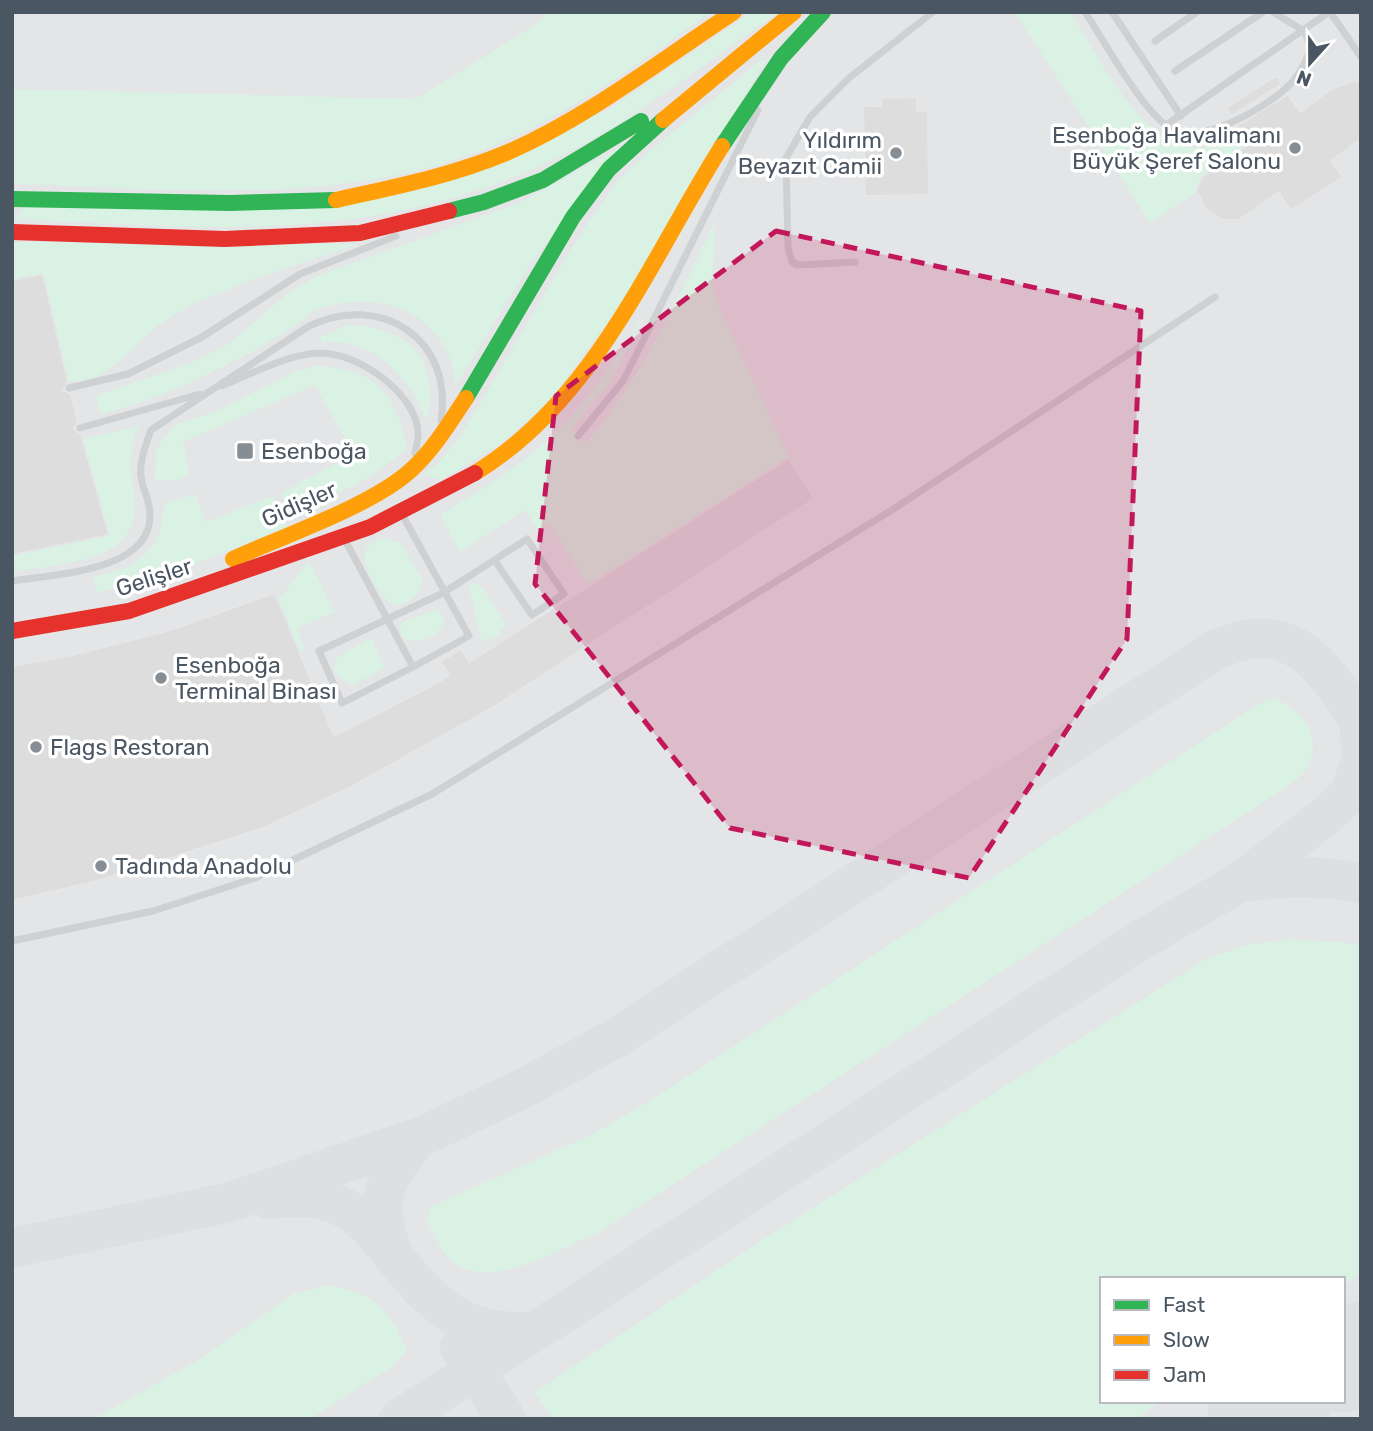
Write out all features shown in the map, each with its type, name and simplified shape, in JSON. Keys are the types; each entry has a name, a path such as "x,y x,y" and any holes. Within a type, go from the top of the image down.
{"highway":[{"path":"13,199 333,201 441,177 508,152 579,114 734,12"},
{"path":"12,232 225,239 360,233 484,201 543,180 606,145 747,49 794,12"},
{"name":"Gelişler","path":"12,631 129,611 306,550 401,512 508,452 564,395 613,327 758,90 802,33 823,12"},
{"name":"Gidişler","path":"134,592 226,562 366,499 409,472 433,447 573,216 609,169 647,133 747,49"},
{"path":"95,634 155,618 216,597 239,582 283,543 323,517"},
{"path":"12,616 112,597"}],"lane":[{"path":"855,262 798,265 792,262 788,248 786,158 810,117 849,78 933,12"},
{"path":"1085,12 1154,113 1172,130 1195,132 1235,123 1285,89 1301,71 1311,48 1304,31 1273,12"},
{"path":"1112,12 1181,116"},
{"path":"1155,41 1197,12"},
{"path":"1175,71 1263,12"},
{"path":"1166,125 1329,12 1361,57"},
{"path":"578,436 623,381 747,132 802,33"},
{"path":"69,388 128,374 202,337 300,274 484,201"},
{"path":"12,942 153,911 255,878 432,794 895,508 1215,298"},
{"path":"12,581 105,564 130,554 143,541 150,517 141,476 144,449 151,430 309,326 328,317 349,313 371,314 390,320 422,342 438,372 443,400 433,447"},
{"path":"80,428 206,392 298,357 330,354 374,370 402,395 418,430 414,461 392,494"},
{"path":"401,512 443,593 469,636 342,703 319,651 443,593 527,539 564,594 532,615 495,561"},
{"path":"343,536 413,667"}],"highlighted area":[{"path":"776,231 1141,311 1127,639 969,878 730,828 535,584 556,396"}],"shaded area":[{"path":"12,12 1361,12 1361,1419 12,1419"}],"green space":[{"path":"549,12 711,12 630,69 545,121 485,149 428,168 370,180 251,190 12,184 12,89 416,99 535,25"},
{"path":"752,12 779,12 662,95 601,134 538,167 472,192 408,209 344,220 281,226 152,226 16,219 23,207 339,207 608,110"},
{"path":"1015,12 1070,12 1122,94 1156,131 1175,143 1201,148 1241,133 1249,144 1204,175 1197,192 1150,223"},
{"path":"762,59 765,62 618,308 548,403 498,446 440,480 423,474 437,464 459,439 571,249 614,185 644,156"},
{"path":"621,147 533,260 456,385 448,354 437,335 422,321 386,304 346,303 307,314 308,317 259,348 182,386 101,415 96,396 190,363 229,344 288,293 317,276 519,203"},
{"path":"715,223 712,282 719,307 789,458 588,584 549,524 538,530 525,510 460,552 440,515 519,463 562,426 598,384 648,308 609,384 571,429 585,444 606,419 641,366"},
{"path":"12,242 360,244 259,277 184,309 152,330 109,369 83,381 68,382 43,275 12,280"},
{"path":"348,325 389,333 404,340 416,351 429,380 427,422 411,391 388,364 357,346 340,342 322,343 320,337"},
{"path":"316,366 354,372 380,388 397,413 407,450 363,481 291,517 281,493 354,454 315,385 183,442 190,474 178,480 155,480 156,449 176,424 217,411 294,372"},
{"path":"139,426 131,460 134,517 127,534 114,547 96,556 12,572 12,555 109,535 82,439"},
{"path":"195,494 206,522 273,496 287,527 185,568 97,593 93,577 134,564 149,550 160,530 166,503"},
{"path":"384,538 401,544 423,580 414,597 395,606 378,589 366,565 367,548"},
{"path":"309,561 335,612 297,628 304,648 300,654 278,601"},
{"path":"475,583 481,586 506,624 497,636 482,642 469,587"},
{"path":"436,609 445,618 435,634 423,640 404,639 400,632 401,623"},
{"path":"371,638 385,668 353,685 340,678 334,668 337,657"},
{"path":"1275,698 1294,710 1308,726 1313,745 1312,756 1305,771 1282,790 601,1231 522,1266 501,1271 481,1272 462,1268 444,1252 426,1219 432,1206 587,1137 645,1104 1262,702"},
{"path":"1290,939 1361,944 1361,1274 1345,1284 1345,1277 1100,1277 1100,1403 1159,1403 1135,1419 552,1419 535,1392 764,1239 1206,959 1245,945"},
{"path":"326,1286 356,1292 377,1304 394,1324 407,1351 393,1366 310,1419 93,1419 197,1361 295,1293"}],"building":[{"path":"1276,76 1282,84 1231,116 1226,108"},
{"name":"Esenboğa Havalimanı Büyük Şeref Salonu","path":"1354,80 1361,83 1361,139 1331,161 1343,177 1290,211 1279,192 1239,220 1222,220 1205,209 1197,192 1204,175 1249,144 1237,126 1288,94 1300,112 1331,89"},
{"name":"Yıldırım Beyazıt Camii","path":"917,97 917,111 928,110 929,195 865,196 863,106 881,106 881,98"},
{"path":"43,274 68,382 63,390 71,394 78,422 74,429 81,434 109,535 12,555 12,280"},
{"name":"Esenboğa Terminal Binası","path":"789,458 814,499 492,708 349,788 263,828 101,880 12,901 12,666 73,655 167,631 275,593 334,736 439,682 449,675 440,662 461,649 469,662"}],"taxiway":[{"path":"12,1248 226,1203 418,1138 522,1089 614,1039 1215,650 1242,641 1265,639 1285,643 1303,652 1333,683 1361,724"},
{"path":"399,1419 1136,943 1240,882 1322,819 1350,793 1361,762 1360,723"},
{"path":"1240,882 1301,878 1361,883"},
{"path":"268,1199 309,1198 326,1200 340,1206 366,1224 393,1255 383,1219 384,1192 396,1167 418,1138"},
{"path":"393,1255 422,1289 453,1315 489,1329 535,1331"},
{"path":"460,1348 506,1419"}],"runway":[{"path":"1345,1362 1361,1351"},
{"path":"1256,1419 1280,1403"}],"traffic: fast":[{"path":"722,146 781,58 823,12"},
{"path":"466,398 573,217 609,169 663,120"},
{"path":"449,211 484,202 543,180 641,121"},
{"path":"12,199 230,203 336,200"}],"traffic: slow":[{"path":"336,200 464,168 536,139 594,106 734,12"},
{"path":"663,120 794,12"},
{"path":"475,473 517,443 554,407 587,368 644,280 722,146"},
{"path":"233,559 326,520 393,484 426,454 466,398"}],"traffic: jam":[{"path":"12,232 225,239 360,233 449,211"},
{"path":"12,631 129,611 370,527 475,473"}],"place":[{"name":"Esenboğa Havalimanı Büyük Şeref Salonu","path":"1295,148"},
{"name":"Yıldırım Beyazıt Camii","path":"896,153"},
{"name":"Esenboğa","path":"245,451"},
{"name":"Esenboğa Terminal Binası","path":"161,678"},
{"name":"Flags Restoran","path":"36,747"},
{"name":"Tadında Anadolu","path":"101,866"}]}
